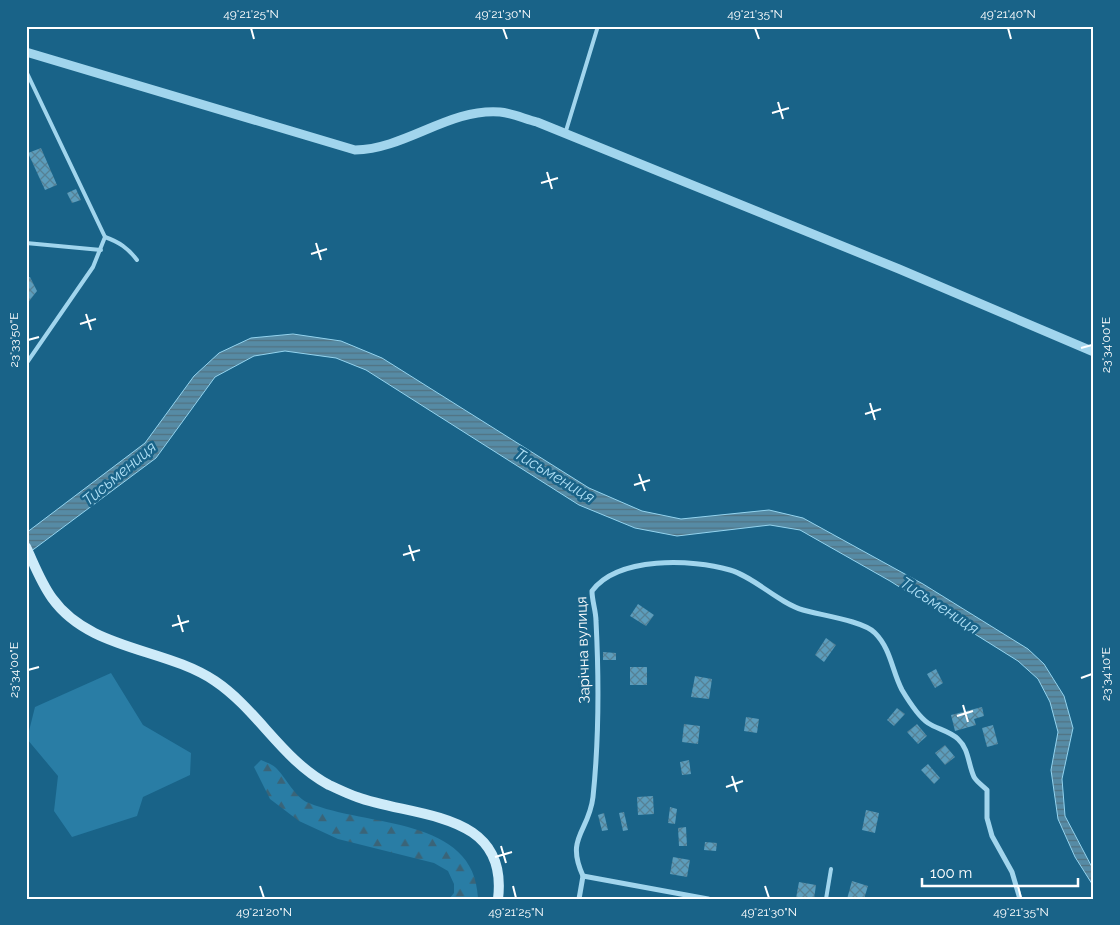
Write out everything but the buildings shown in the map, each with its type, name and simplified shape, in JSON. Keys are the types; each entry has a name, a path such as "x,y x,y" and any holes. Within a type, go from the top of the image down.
{"main road":[{"path":"26,547 39,575 57,604 68,616 87,629 176,663 214,681 238,699 287,753 328,784 358,798 444,818 470,832 487,846 496,863 500,880 498,899"}],"street":[{"path":"26,52 355,150 370,150 400,142 460,117 482,112 500,112 537,122 899,269 1094,352"},
{"name":"Зарічна вулиця","path":"583,876 575,851 577,837 587,821 592,803 597,706 596,618 592,591 600,580 628,568 676,564 704,565 732,571 801,610 852,622 873,631 883,642 892,660 902,690 927,722 958,738 965,749 975,778 987,790 987,818 992,836 1012,872 1020,899"},
{"path":"579,899 583,876 708,899"}],"lane":[{"path":"566,134 598,26"},
{"path":"26,71 105,237 93,266 26,364"},
{"path":"105,237 118,241 128,248 137,260"},
{"path":"26,243 101,250"},
{"path":"826,899 831,869"}],"green space":[{"path":"111,673 143,725 191,753 190,775 143,797 137,816 72,837 54,811 58,776 27,739 35,707"},
{"path":"261,760 275,767 299,797 309,803 333,811 414,829 438,838 458,852 472,871 478,898 449,899 454,893 454,884 448,871 434,863 338,839 299,821 270,799 254,767"}],"water":[{"name":"Тисьмениця","path":"293,334 341,341 382,358 589,488 642,511 681,519 769,510 803,518 923,584 1028,649 1044,664 1064,696 1073,728 1062,779 1065,816 1094,871 1094,887 1075,857 1058,819 1051,770 1058,732 1050,702 1038,679 1018,661 890,581 800,530 770,525 677,536 635,528 579,505 366,370 336,358 285,351 254,356 215,377 156,458 26,555 26,533 145,443 194,376 219,353 251,338"}]}
